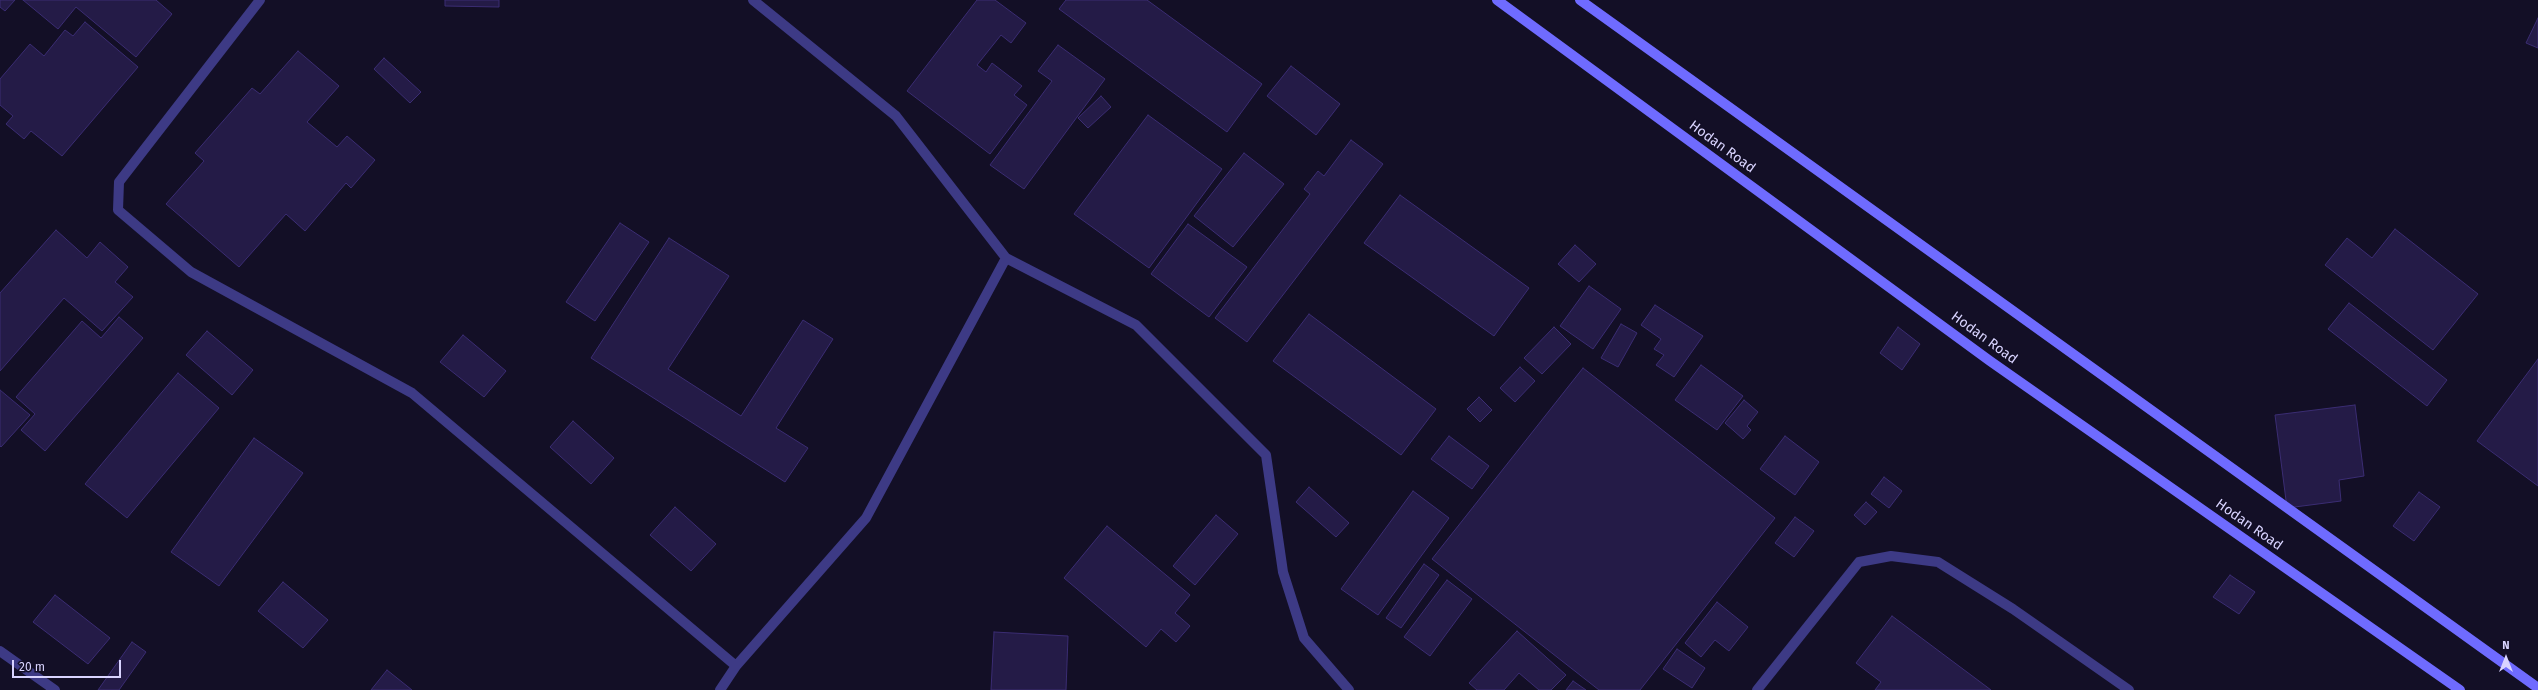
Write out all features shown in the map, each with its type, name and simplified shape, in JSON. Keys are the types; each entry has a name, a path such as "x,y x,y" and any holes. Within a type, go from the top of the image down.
{"main road":[{"name":"Hodan Road","path":"1497,0 1990,361 2460,690"},
{"path":"1580,0 2538,688"}],"lane":[{"path":"260,0 119,182 118,210 191,272 412,393 736,666"},
{"path":"753,0 896,116 1006,258 1136,325 1266,455 1283,572 1304,638 1349,690"},
{"path":"720,690 736,666 866,518 1006,258"},
{"path":"1757,690 1859,562 1891,556 1938,562 2013,609 2130,690"},
{"path":"0,651 54,690"}],"building":[{"path":"0,0 15,0 5,11 0,7"},
{"path":"23,0 156,0 172,14 136,57 76,7 58,29"},
{"path":"445,0 499,0 499,7 445,6"},
{"path":"977,0 995,0 1026,23 1011,43 1001,35 977,65 986,72 992,63 1022,86 1014,95 1027,105 990,154 907,91"},
{"path":"1066,0 1147,0 1262,84 1227,132 1059,9"},
{"path":"2538,18 2538,48 2526,43"},
{"path":"85,22 138,67 62,156 31,131 24,139 6,124 13,116 0,105 0,79 30,44 44,56 65,30 73,36"},
{"path":"1058,45 1105,79 1024,189 990,165 1052,81 1038,71"},
{"path":"298,51 339,86 307,122 337,147 347,136 375,160 351,188 346,183 305,231 286,214 239,267 166,204 204,161 195,153 252,88 260,94"},
{"path":"384,58 421,92 410,103 374,69"},
{"path":"1291,66 1340,104 1316,135 1267,96"},
{"path":"1101,96 1111,107 1088,128 1078,118"},
{"path":"1148,115 1222,169 1149,268 1074,214"},
{"path":"1351,140 1383,164 1247,342 1215,318 1310,194 1304,189 1318,171 1324,176"},
{"path":"1244,153 1284,184 1233,247 1194,216"},
{"path":"1400,195 1529,288 1494,336 1364,243"},
{"path":"620,223 649,242 595,321 566,302"},
{"path":"1188,224 1247,267 1209,317 1151,274"},
{"path":"2395,229 2478,294 2433,350 2325,265 2347,238 2372,258"},
{"path":"56,230 87,258 100,242 128,267 115,282 133,297 102,331 64,298 0,371 0,293"},
{"path":"669,238 729,276 668,369 741,416 803,320 833,339 776,428 808,448 785,482 591,358"},
{"path":"1575,245 1596,264 1579,282 1558,264"},
{"path":"1589,286 1621,309 1593,349 1560,326"},
{"path":"2349,303 2447,380 2427,406 2328,329"},
{"path":"1655,305 1703,336 1674,377 1656,365 1664,355 1654,349 1661,339 1641,325"},
{"path":"1309,314 1436,409 1401,455 1273,361"},
{"path":"119,317 143,338 45,451 21,430 35,414 16,397 82,321 101,338"},
{"path":"1621,324 1637,333 1618,367 1601,358"},
{"path":"1554,327 1571,344 1542,374 1524,358"},
{"path":"1898,327 1920,344 1902,370 1880,353"},
{"path":"207,331 253,370 232,395 186,355"},
{"path":"463,335 506,371 484,397 440,362"},
{"path":"2538,359 2538,486 2477,441"},
{"path":"1701,365 1743,396 1717,430 1675,400"},
{"path":"1520,367 1535,381 1515,402 1500,388"},
{"path":"1583,368 1775,518 1640,690 1599,690 1432,559"},
{"path":"178,373 219,408 127,518 85,484"},
{"path":"0,390 30,415 1,447 0,446"},
{"path":"1479,397 1492,410 1480,422 1467,409"},
{"path":"1744,400 1758,412 1747,426 1751,430 1743,439 1725,423"},
{"path":"2355,405 2364,476 2339,480 2341,501 2287,508 2275,415"},
{"path":"573,421 614,458 591,484 550,447"},
{"path":"1449,436 1489,466 1472,489 1431,459"},
{"path":"1785,436 1819,462 1795,495 1760,469"},
{"path":"254,438 303,473 219,586 171,552"},
{"path":"1884,477 1902,491 1889,508 1871,494"},
{"path":"1309,487 1349,523 1336,537 1296,502"},
{"path":"1413,491 1449,518 1378,615 1341,589"},
{"path":"2419,492 2440,507 2414,541 2393,526"},
{"path":"1866,502 1877,512 1865,525 1854,515"},
{"path":"675,507 716,544 691,571 650,535"},
{"path":"1216,515 1238,534 1195,585 1173,566"},
{"path":"1795,517 1814,531 1794,557 1775,543"},
{"path":"1107,526 1190,595 1175,613 1190,626 1176,642 1161,629 1146,647 1064,578"},
{"path":"1424,564 1439,575 1401,628 1386,618"},
{"path":"2230,575 2255,592 2239,614 2213,597"},
{"path":"1447,580 1472,599 1430,656 1404,637"},
{"path":"283,582 328,620 303,648 258,611"},
{"path":"55,595 110,638 88,664 33,622"},
{"path":"1717,602 1748,627 1729,651 1715,640 1701,657 1685,643"},
{"path":"1892,616 1991,690 1875,690 1881,682 1856,663"},
{"path":"1517,631 1566,675 1551,690 1539,690 1519,673 1504,690 1477,690 1469,683"},
{"path":"994,632 1068,636 1066,690 991,690"},
{"path":"132,642 146,652 119,690 98,690"},
{"path":"1677,649 1705,668 1692,688 1663,669"},
{"path":"387,670 412,690 371,690"},
{"path":"1573,681 1586,690 1566,690"}]}
